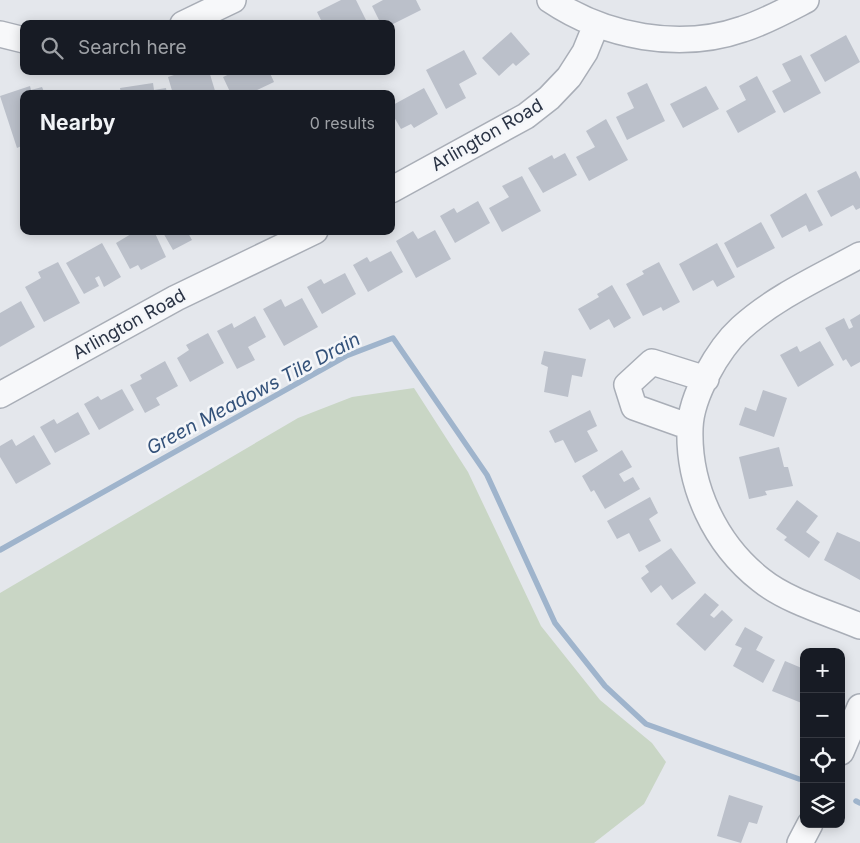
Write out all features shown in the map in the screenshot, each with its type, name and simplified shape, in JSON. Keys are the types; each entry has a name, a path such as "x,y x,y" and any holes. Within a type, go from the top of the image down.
{"street":[{"path":"191,20 233,0"},
{"path":"550,0 596,24 626,34 689,39 742,30 768,20 806,0"},
{"name":"Arlington Road","path":"395,188 526,116 550,98 569,77 585,52 596,24"},
{"path":"0,34 20,39"},
{"name":"Arlington Road","path":"0,395 176,298 307,235"},
{"path":"860,256 789,294 753,318 726,344 706,379 690,427 697,483 709,516 724,543 744,566 778,591 860,626"},
{"path":"690,427 634,408 627,385 652,362 706,379"},
{"path":"845,743 860,708"},
{"path":"800,843 808,828"}],"green space":[{"path":"414,388 468,472 541,626 600,700 652,743 666,762 644,804 594,843 0,843 0,593 298,418 352,397"}],"building":[{"path":"341,0 356,0 366,20 321,20 317,12"},
{"path":"383,0 416,0 421,10 395,23 395,20 379,20 372,6"},
{"path":"511,32 530,54 516,66 513,63 499,76 482,58"},
{"path":"846,35 860,62 825,82 810,55"},
{"path":"464,50 477,74 459,84 466,98 446,109 426,70"},
{"path":"801,55 821,93 784,113 772,91 791,81 782,64"},
{"path":"174,75 210,75 215,90 172,90 168,77"},
{"path":"227,75 271,75 274,82 257,90 229,90 223,77"},
{"path":"757,76 776,112 738,133 726,111 746,100 739,86"},
{"path":"153,83 154,90 120,90 120,88"},
{"path":"647,83 665,121 627,140 616,117 634,108 627,93"},
{"path":"30,86 31,90 20,90 20,147 17,148 0,96"},
{"path":"706,86 719,109 683,128 670,104"},
{"path":"42,87 43,90 31,90"},
{"path":"424,88 438,114 414,128 411,124 401,129 395,119 395,104"},
{"path":"606,119 628,160 589,181 576,157 595,147 586,131"},
{"path":"565,153 577,175 543,193 528,168 552,155 554,159"},
{"path":"856,171 860,179 860,208 856,210 853,205 831,217 817,191"},
{"path":"522,176 541,211 502,232 489,208 509,197 502,186"},
{"path":"806,193 823,225 809,232 806,225 782,238 770,215"},
{"path":"478,201 490,223 455,243 440,216 454,208 457,213"},
{"path":"761,222 775,248 737,268 724,243"},
{"path":"435,230 451,259 416,278 396,241 413,231 418,239"},
{"path":"129,235 156,235 166,257 141,270 138,265 130,269 116,243"},
{"path":"164,235 189,235 192,240 173,250"},
{"path":"102,243 121,277 104,287 99,276 95,278 99,286 84,294 66,263"},
{"path":"717,243 735,277 717,287 713,280 693,291 679,264"},
{"path":"391,251 403,272 368,292 353,265 367,257 370,262"},
{"path":"58,262 80,303 44,322 25,287 41,278 38,272"},
{"path":"659,262 680,302 663,311 661,307 643,316 626,284 644,274 642,271"},
{"path":"345,273 356,294 322,314 307,287 321,279 324,284"},
{"path":"612,285 631,318 614,328 609,319 590,330 578,309 599,297 597,294"},
{"path":"302,298 318,327 284,346 263,309 281,299 285,307"},
{"path":"21,301 35,327 0,347 0,313"},
{"path":"860,314 860,362 851,367 846,359 843,361 825,328 844,318 849,329 853,327 850,320"},
{"path":"255,316 266,337 248,347 255,360 237,369 217,331 232,323 234,328"},
{"path":"208,333 224,363 190,382 177,358 189,350 186,345"},
{"path":"820,341 834,365 798,387 780,355 797,346 800,352"},
{"path":"544,351 586,359 582,377 572,375 568,397 544,392 548,367 541,364"},
{"path":"165,361 178,386 156,398 160,405 145,413 130,385 142,379 140,375"},
{"path":"122,389 134,410 99,430 84,404 98,396 101,400"},
{"path":"763,390 787,398 774,437 739,425 745,407 756,411"},
{"path":"590,410 597,426 587,431 598,451 575,463 563,440 555,443 549,431"},
{"path":"78,412 90,434 55,453 40,427 54,419 57,424"},
{"path":"34,435 51,464 16,484 0,457 0,446 12,439 16,446"},
{"path":"779,447 784,467 788,467 793,486 765,491 767,495 749,499 739,457"},
{"path":"622,450 632,467 619,474 624,482 633,477 640,489 605,509 594,490 591,492 582,476"},
{"path":"650,497 658,513 649,519 661,541 639,552 629,533 617,539 607,521"},
{"path":"797,500 818,516 806,532 820,542 809,558 784,540 787,537 776,529"},
{"path":"837,532 860,542 860,580 824,560"},
{"path":"671,548 696,583 672,600 661,585 651,593 641,578 649,572 645,566"},
{"path":"705,593 719,605 710,615 714,618 722,610 733,620 705,651 676,624"},
{"path":"745,627 763,637 756,650 775,660 763,683 733,666 742,648 735,645"},
{"path":"785,661 800,667 800,702 772,691"},
{"path":"729,795 763,806 757,824 749,822 741,843 717,836"}],"waterway":[{"name":"Green Meadows Tile Drain","path":"0,550 346,356 393,338 487,475 555,623 605,686 646,724 799,779"},
{"name":"Green Meadows Tile Drain","path":"856,801 860,803"}]}
